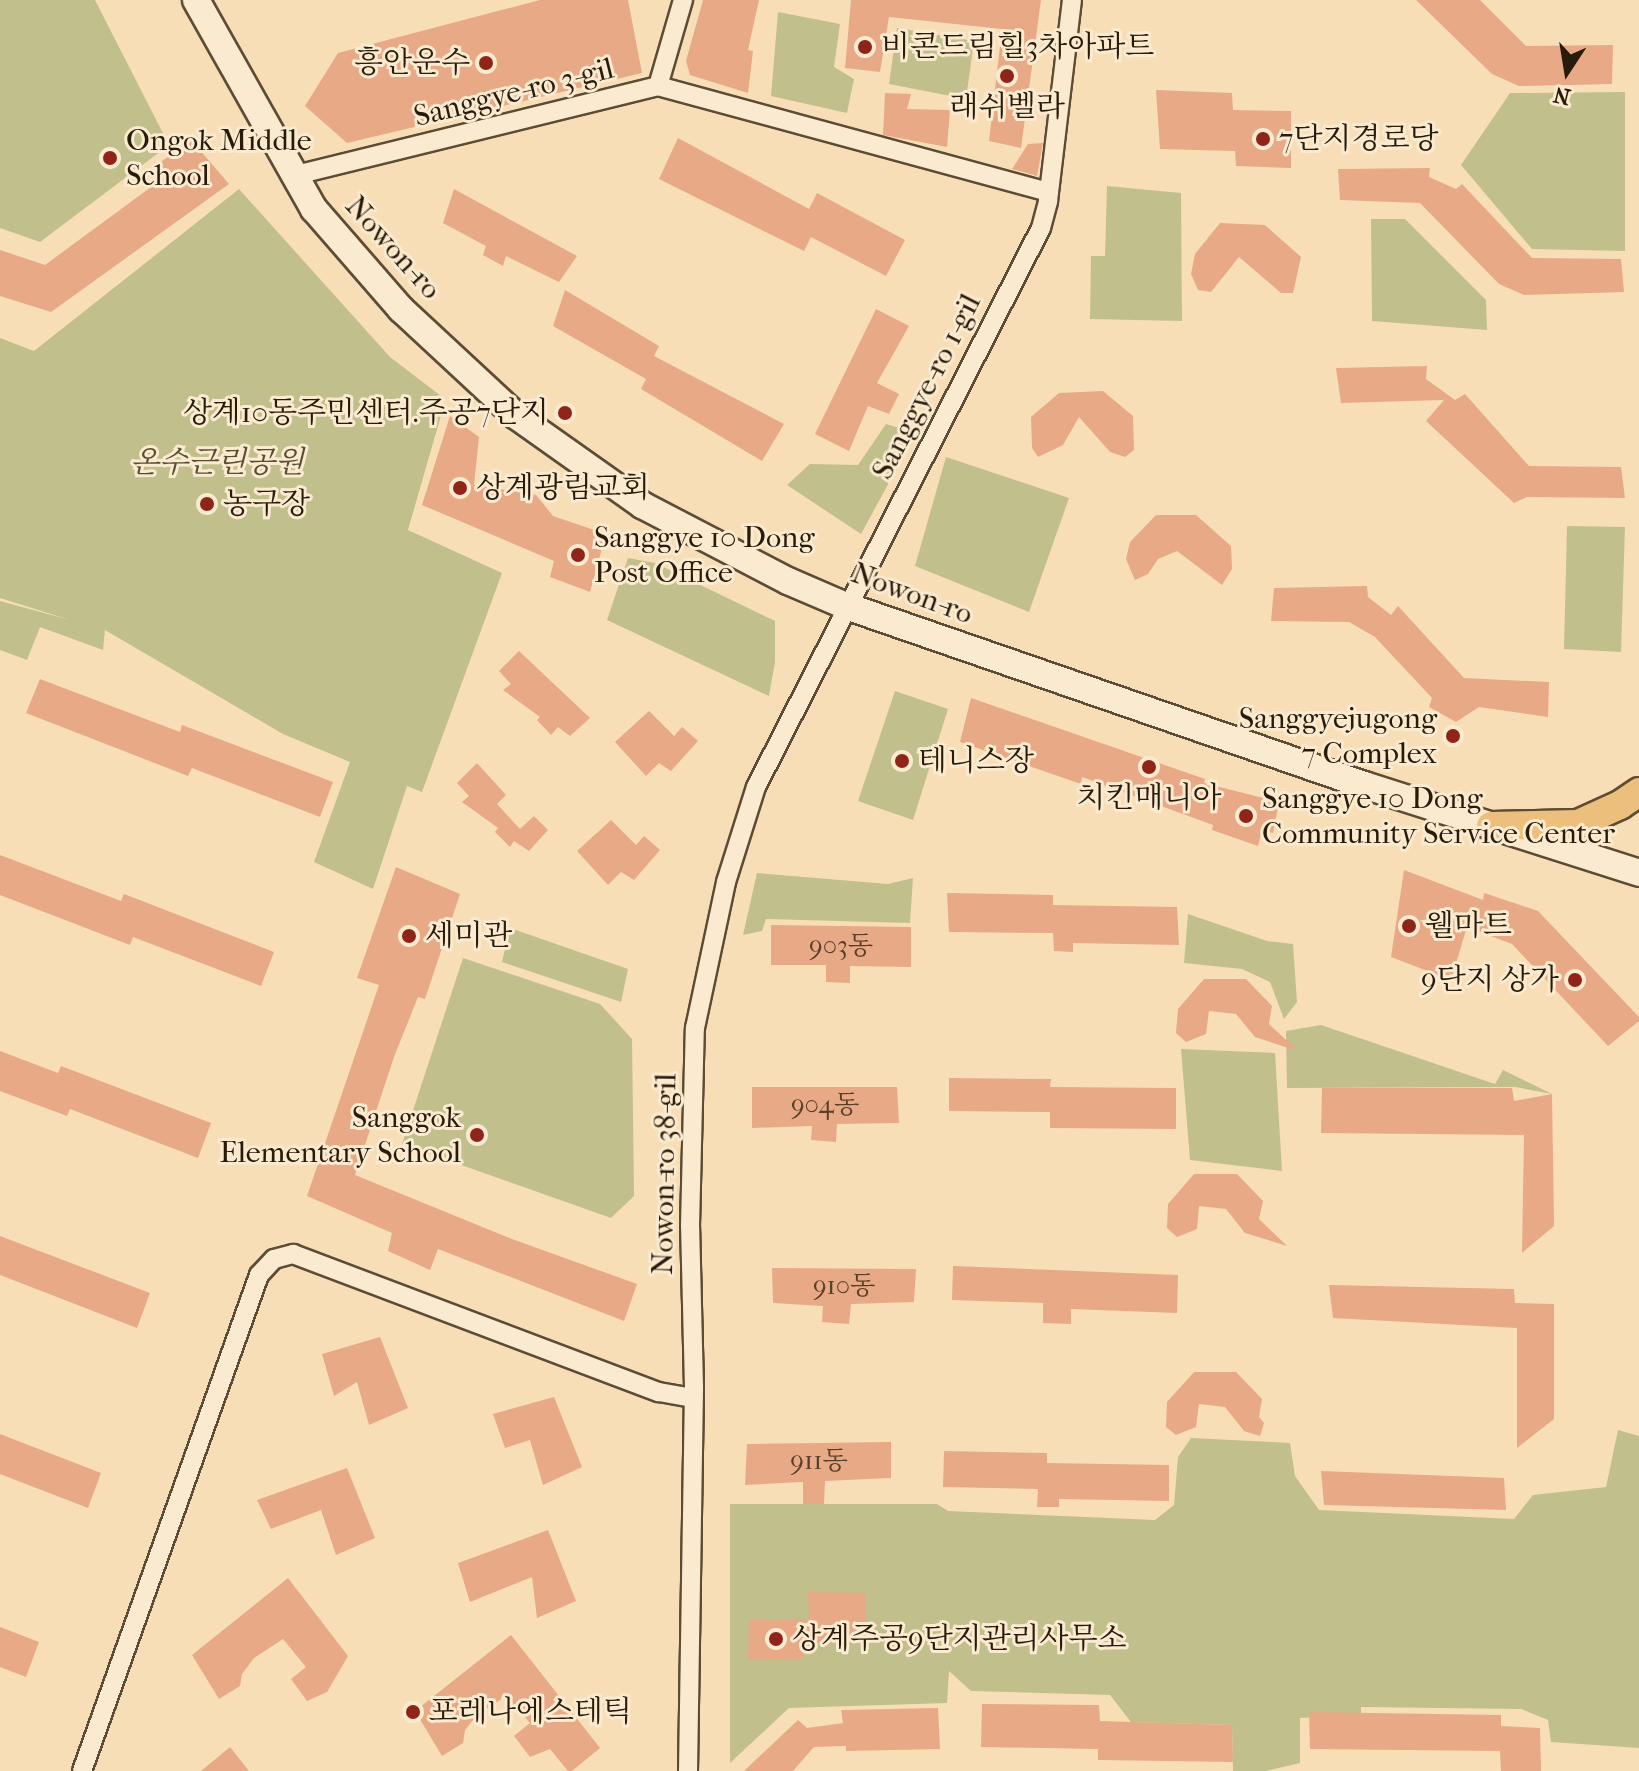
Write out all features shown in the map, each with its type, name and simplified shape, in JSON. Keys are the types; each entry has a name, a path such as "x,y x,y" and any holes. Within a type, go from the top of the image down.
{"main road":[{"name":"Nowon-ro","path":"196,0 314,209 401,309 515,415 642,505 775,574 846,606 1491,826 1639,873"},
{"path":"1491,826 1578,824 1620,805 1639,792"}],"street":[{"name":"Sanggye-ro 3-gil","path":"296,175 658,86 683,0"},
{"name":"Sanggye-ro 1-gil","path":"846,606 1041,228 1049,192 1072,0"},
{"path":"658,86 1049,192"},
{"name":"Nowon-ro 38-gil","path":"688,1771 693,1398 690,1226 695,1028 726,882 756,787 846,606"},
{"path":"82,1771 259,1275 274,1259 293,1254 659,1392 693,1398"}],"green space":[{"path":"0,0 95,0 169,145 40,242 0,228"},
{"path":"778,12 840,24 834,67 854,79 847,113 771,96"},
{"path":"897,28 974,41 966,99 889,84"},
{"path":"1625,92 1625,251 1532,249 1461,165 1510,93"},
{"path":"1107,186 1181,193 1182,321 1090,319 1091,256 1105,256"},
{"name":"온수근린공원","path":"239,189 390,357 441,396 438,408 442,412 408,530 502,573 422,792 407,786 373,889 314,862 350,762 283,734 105,630 103,650 40,627 27,660 0,650 0,601 70,620 0,598 0,338 34,351"},
{"path":"1371,219 1405,219 1486,300 1487,330 1372,321"},
{"path":"886,424 916,433 861,534 787,485 810,464 858,465"},
{"path":"946,457 1069,498 1029,612 915,566"},
{"path":"1567,526 1625,527 1621,652 1564,649"},
{"path":"628,558 655,563 775,621 775,662 769,696 607,620"},
{"name":"테니스장","path":"895,691 948,709 913,820 858,801"},
{"path":"757,873 888,884 913,878 910,923 766,919 762,931 743,935"},
{"path":"1188,914 1267,941 1293,944 1297,1002 1284,1019 1270,982 1242,969 1184,963"},
{"path":"510,928 628,969 621,1002 502,962"},
{"path":"463,958 600,1004 632,1039 634,1196 611,1218 402,1144"},
{"path":"1321,1025 1495,1084 1503,1070 1552,1094 1515,1087 1287,1088 1286,1031"},
{"path":"1181,1049 1275,1053 1282,1171 1190,1160"},
{"path":"1618,1430 1639,1436 1639,1748 1551,1742 1548,1720 1521,1709 1361,1707 1361,1715 1300,1718 1300,1763 1266,1771 1233,1771 1232,1725 1131,1722 1110,1695 971,1691 949,1671 947,1703 789,1708 730,1763 730,1504 937,1504 948,1511 1155,1520 1174,1505 1178,1457 1191,1438 1290,1443 1295,1476 1319,1510 1514,1519 1533,1495 1606,1487"}],"building":[{"name":"흥안운수","path":"540,0 628,0 642,73 347,143 305,106 338,53"},
{"path":"703,0 759,0 748,50 753,51 748,93 690,75 686,61"},
{"path":"851,0 1041,0 1021,148 989,141 1002,29 889,17 880,72 845,68"},
{"path":"1416,0 1480,0 1526,46 1613,45 1612,84 1519,86 1492,74"},
{"path":"1156,90 1232,93 1233,110 1291,111 1291,168 1236,166 1235,151 1160,149"},
{"path":"885,93 911,94 907,109 950,110 947,147 883,135"},
{"path":"678,138 809,209 817,193 905,240 886,276 811,237 804,251 659,179"},
{"path":"192,141 229,184 51,312 0,296 0,250 45,265 166,176 156,165"},
{"path":"1043,143 1037,176 1012,169 1028,144"},
{"path":"1430,168 1429,177 1456,189 1462,184 1532,258 1621,259 1624,292 1524,295 1499,284 1420,203 1340,200 1338,169"},
{"path":"454,189 577,256 559,282 506,256 503,266 483,255 486,246 443,223"},
{"path":"1220,223 1265,225 1301,257 1293,293 1281,293 1239,257 1211,292 1198,290 1191,274 1195,254"},
{"path":"565,290 659,346 654,356 784,424 762,461 641,389 646,379 553,326"},
{"path":"876,309 909,326 877,383 899,394 889,414 868,406 849,451 815,434"},
{"path":"1427,366 1426,379 1455,400 1465,394 1529,466 1621,467 1625,498 1527,497 1514,503 1426,421 1444,400 1341,403 1336,368"},
{"path":"1103,391 1133,416 1134,450 1125,457 1110,452 1079,417 1063,445 1038,457 1032,448 1031,417 1059,393"},
{"name":"상계광림교회","path":"450,416 479,437 474,485 536,495 553,516 606,534 590,592 550,577 554,561 422,505"},
{"path":"1156,515 1196,515 1231,546 1232,569 1222,585 1177,551 1158,559 1148,574 1135,580 1126,559 1130,542"},
{"path":"1367,586 1368,597 1391,615 1398,606 1464,678 1549,682 1548,717 1479,707 1456,722 1429,707 1432,698 1375,637 1349,622 1271,621 1274,588"},
{"path":"519,651 590,718 570,736 558,727 551,735 537,720 540,717 503,690 511,684 499,671"},
{"path":"40,679 180,732 182,725 333,782 320,817 192,768 188,776 26,713"},
{"path":"971,698 1205,779 1204,783 1279,802 1273,833 1262,830 1258,846 1212,830 1213,825 1082,777 1081,784 960,742"},
{"path":"649,711 674,736 682,727 698,741 671,771 659,763 646,776 615,742"},
{"path":"477,763 506,795 497,804 520,829 534,816 548,830 529,851 514,841 510,847 495,832 498,828 462,802 469,796 457,783"},
{"path":"611,820 636,845 644,836 660,850 634,880 621,872 608,885 577,851"},
{"path":"0,855 121,901 124,894 274,952 261,986 133,937 130,945 0,895"},
{"path":"396,867 460,894 425,999 418,997 394,1057 355,1175 512,1239 637,1284 624,1321 438,1249 430,1270 388,1251 392,1233 307,1196 379,985 357,978"},
{"path":"1404,870 1483,900 1484,893 1538,911 1639,1017 1639,1021 1608,1046 1512,944 1467,927 1451,980 1391,957"},
{"path":"947,893 1053,895 1053,905 1177,907 1179,945 1073,943 1073,952 1054,951 1053,933 949,932"},
{"path":"771,925 911,927 911,967 850,966 850,983 826,982 826,965 771,965"},
{"path":"1204,979 1246,979 1272,1006 1269,1024 1298,1051 1255,1037 1236,1014 1209,1011 1206,1034 1186,1042 1176,1033 1178,1009"},
{"path":"0,1051 58,1073 61,1066 211,1123 198,1158 70,1109 67,1116 0,1091"},
{"path":"949,1078 1051,1079 1050,1087 1176,1088 1176,1129 1050,1128 1050,1112 949,1111"},
{"path":"752,1087 897,1087 899,1123 837,1124 836,1142 811,1140 812,1126 752,1128"},
{"path":"1322,1088 1512,1088 1514,1101 1552,1094 1554,1226 1522,1253 1524,1135 1321,1133"},
{"path":"1194,1174 1237,1174 1263,1201 1259,1219 1287,1246 1245,1233 1226,1209 1199,1206 1197,1229 1177,1237 1167,1228 1168,1204"},
{"path":"0,1236 150,1293 137,1328 0,1275"},
{"path":"953,1266 1178,1275 1177,1313 1071,1309 1071,1324 1043,1323 1043,1303 952,1300"},
{"path":"772,1268 916,1269 914,1302 851,1304 849,1324 822,1322 823,1306 773,1303"},
{"path":"1329,1285 1514,1289 1515,1303 1554,1304 1554,1419 1517,1448 1517,1328 1333,1318"},
{"path":"380,1337 408,1408 369,1425 357,1382 334,1396 322,1354"},
{"path":"1194,1372 1236,1372 1262,1399 1259,1417 1264,1423 1260,1436 1244,1431 1225,1407 1199,1404 1196,1427 1176,1435 1166,1427 1167,1402"},
{"path":"554,1397 582,1467 543,1485 530,1440 505,1448 493,1414"},
{"path":"0,1434 101,1473 88,1508 0,1474"},
{"path":"891,1442 891,1478 825,1481 824,1504 803,1504 803,1482 745,1485 747,1444"},
{"path":"944,1451 1047,1453 1047,1463 1169,1465 1169,1501 1059,1499 1059,1507 1037,1507 1038,1489 943,1487"},
{"path":"347,1468 375,1538 336,1555 321,1510 271,1529 257,1500"},
{"path":"1321,1471 1504,1478 1506,1510 1324,1505"},
{"path":"548,1530 576,1601 537,1618 532,1577 470,1602 458,1563"},
{"path":"288,1578 348,1656 327,1692 307,1701 291,1679 306,1667 283,1639 254,1658 242,1674 240,1686 219,1699 192,1655"},
{"path":"808,1592 866,1593 865,1630 858,1644 803,1643 803,1659 748,1660 749,1620 809,1619"},
{"path":"0,1627 39,1642 26,1677 0,1667"},
{"path":"511,1635 600,1748 572,1771 568,1771 550,1749 530,1757 514,1736 530,1723 506,1696 477,1715 465,1730 463,1743 442,1756 415,1711"},
{"path":"982,1704 1099,1705 1100,1721 1232,1725 1233,1762 1098,1760 1098,1749 981,1747"},
{"path":"938,1708 940,1749 846,1751 846,1746 814,1747 793,1771 744,1771 798,1720 807,1728 843,1723 841,1710"},
{"path":"1309,1712 1501,1715 1501,1726 1540,1728 1541,1771 1501,1771 1500,1751 1310,1749"},
{"path":"230,1747 249,1771 201,1771"}],"place":[{"name":"비콘드림힐3차아파트","path":"865,47"},
{"name":"흥안운수","path":"486,63"},
{"name":"래쉬벨라","path":"1007,76"},
{"name":"7단지경로당","path":"1263,139"},
{"name":"Ongok Middle School","path":"110,158"},
{"name":"상계10동주민센터.주공7단지","path":"565,413"},
{"name":"상계광림교회","path":"460,488"},
{"name":"농구장","path":"207,504"},
{"name":"Sanggye 10 Dong Post Office","path":"578,555"},
{"name":"Sanggyejugong 7 Complex","path":"1453,736"},
{"name":"테니스장","path":"902,761"},
{"name":"치킨매니아","path":"1149,767"},
{"name":"Sanggye 10 Dong Community Service Center","path":"1246,816"},
{"name":"웰마트","path":"1409,926"},
{"name":"세미관","path":"409,936"},
{"name":"9단지 상가","path":"1575,980"},
{"name":"Sanggok Elementary School","path":"477,1135"},
{"name":"상계주공9단지관리사무소","path":"776,1639"},
{"name":"포레나에스테틱","path":"413,1712"}]}
